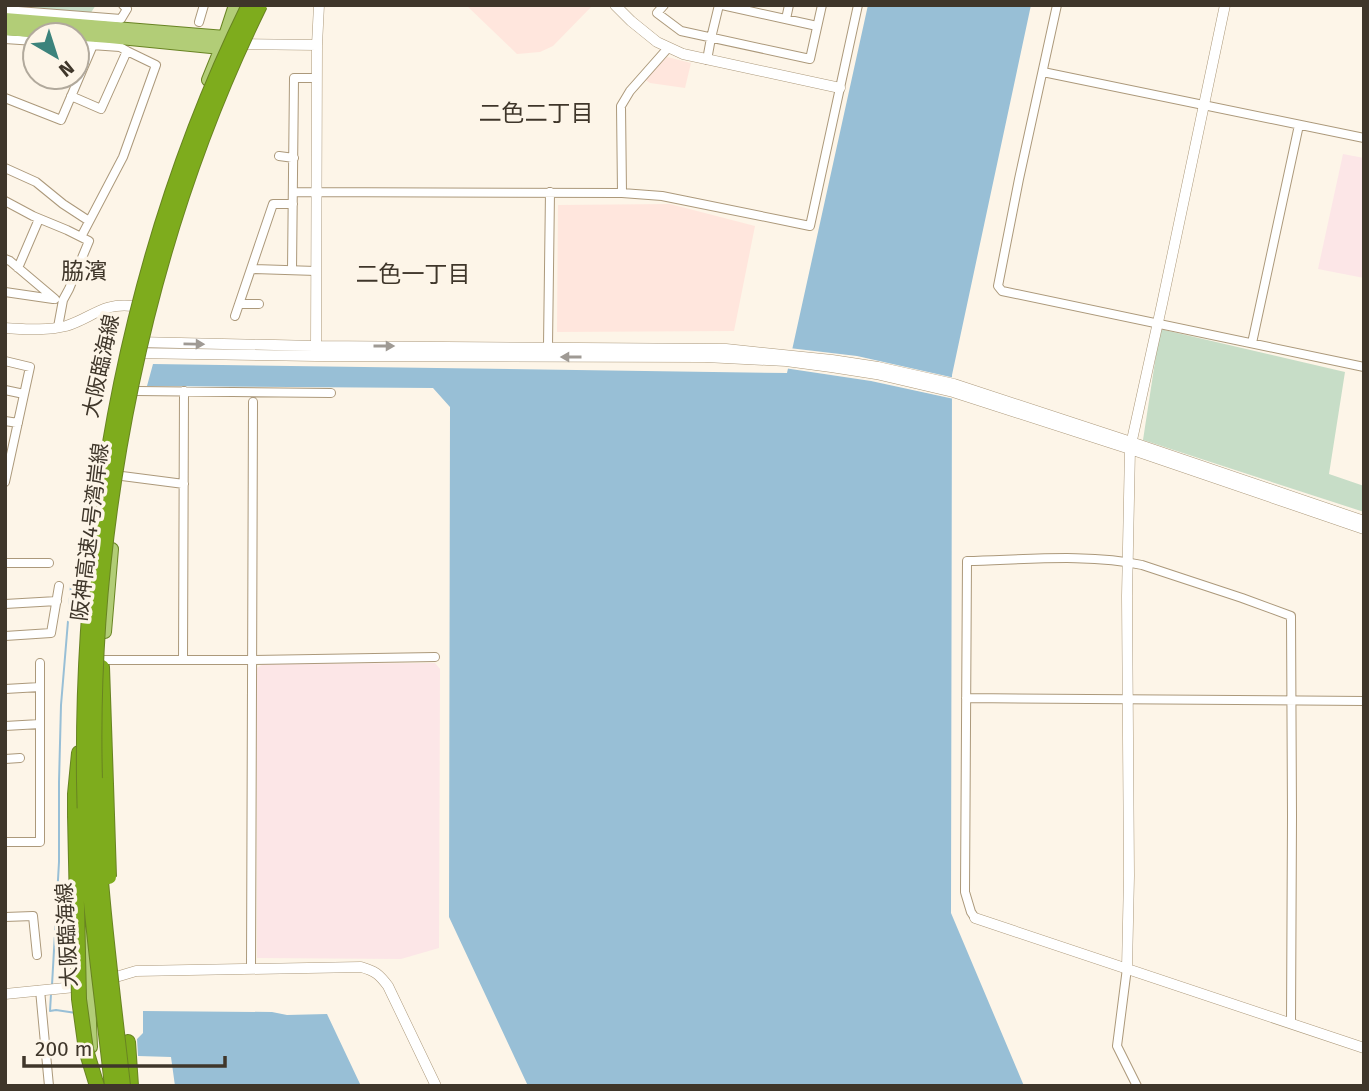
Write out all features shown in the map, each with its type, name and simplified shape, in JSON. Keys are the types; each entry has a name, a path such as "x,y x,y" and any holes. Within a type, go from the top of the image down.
{"highway":[{"name":"阪神高速4号湾岸線","path":"112,1086 91,905 84,783 86,660 98,527 117,404 156,242 204,105 249,5"},
{"name":"阪神高速4号湾岸線","path":"123,1086 102,898 95,781 96,659 108,530 127,407 166,245 205,131 244,38 261,5"},
{"path":"103,663 109,888 131,1086"},
{"path":"80,741 75,794 79,999 86,1050 95,1086"}],"main road":[{"name":"大阪臨海線","path":"95,1086 79,813 80,665 90,555 114,391 133,306 173,170 223,43 235,5"},
{"name":"大阪臨海線","path":"106,1086 100,782 103,663 114,526 136,391 166,263 191,185 244,44 255,5"},
{"path":"5,19 244,44"},
{"path":"5,29 110,32"}],"street":[{"path":"5,7 121,19 127,9 123,5"},
{"path":"199,22 205,5"},
{"path":"316,351 319,5"},
{"path":"664,5 657,13 681,31 810,59 822,5"},
{"path":"707,60 710,38 720,5 751,8 817,26"},
{"path":"786,19 789,5"},
{"path":"293,192 662,195 810,226 858,5"},
{"path":"1057,5 998,286 1002,290 1364,367"},
{"path":"1137,1086 1117,1046 1127,968 1128,561 1131,445 1225,5"},
{"path":"616,6 657,42 682,54 840,88"},
{"path":"244,44 317,45"},
{"path":"5,98 61,120 93,45 120,47 156,65 124,157 81,237"},
{"path":"622,193 621,106 668,48"},
{"path":"71,96 101,109 127,51"},
{"path":"1043,72 1364,138"},
{"path":"292,270 294,78 317,78"},
{"path":"1252,343 1299,125"},
{"path":"279,156 293,158"},
{"path":"5,168 36,181 89,221"},
{"path":"548,346 551,192"},
{"path":"5,201 89,241 69,289 59,300 58,327"},
{"path":"235,316 273,204 293,204"},
{"path":"19,268 39,219"},
{"path":"5,259 59,300"},
{"path":"252,269 316,271"},
{"path":"5,292 59,300"},
{"path":"240,304 259,304"},
{"path":"5,328 35,330 58,327 112,306 133,306"},
{"path":"316,351 548,346 726,349 787,358 953,388 1364,521"},
{"path":"125,347 787,358"},
{"path":"5,361 30,367 18,424 9,447 5,482"},
{"path":"5,390 24,394"},
{"path":"136,391 331,393"},
{"path":"183,660 184,391"},
{"path":"251,968 253,402"},
{"path":"5,421 18,424"},
{"path":"1131,445 1364,529"},
{"path":"122,476 184,484"},
{"path":"1290,1023 1291,616 1230,593 1128,561 967,561 965,892 975,918 1364,1048"},
{"path":"5,563 49,564"},
{"path":"5,636 51,633 60,586"},
{"path":"5,604 57,601"},
{"path":"103,663 435,657"},
{"path":"5,842 40,842 40,663"},
{"path":"5,689 40,687"},
{"path":"967,698 1364,701"},
{"path":"5,726 40,724"},
{"path":"5,759 20,758"},
{"path":"5,917 33,916 37,955"},
{"path":"5,994 88,985 136,971 361,967 379,974 388,986 436,1086"},
{"path":"40,990 49,1086"}],"shaded area":[{"path":"466,5 593,5 553,46 540,52 517,54"},
{"path":"667,57 691,63 685,88 650,83 644,79"},
{"path":"1343,154 1364,158 1364,278 1318,269"},
{"path":"670,204 755,226 734,331 557,332 558,205"},
{"path":"435,663 440,669 439,948 401,959 257,958 257,668 263,664"}],"green space":[{"path":"26,5 96,5 90,14 25,8"},
{"path":"1160,329 1345,372 1329,474 1364,486 1364,512 1143,440"}],"water":[{"path":"868,5 1031,5 952,375 951,913 1024,1086 528,1086 449,917 450,407 433,388 147,386 153,364 787,373"},
{"path":"143,1011 327,1014 361,1086 175,1086 171,1057 138,1056 137,1039 143,1033"}],"pier":[{"path":"789,348 857,356 955,378 954,399 871,381 784,368"}],"waterway":[{"path":"52,985 59,862 61,705 71,585"},
{"path":"51,994 50,1011 76,1013"}],"district":[{"name":"二色二丁目","path":"536,113"},
{"name":"脇濱","path":"84,271"},
{"name":"二色一丁目","path":"413,274"}]}
